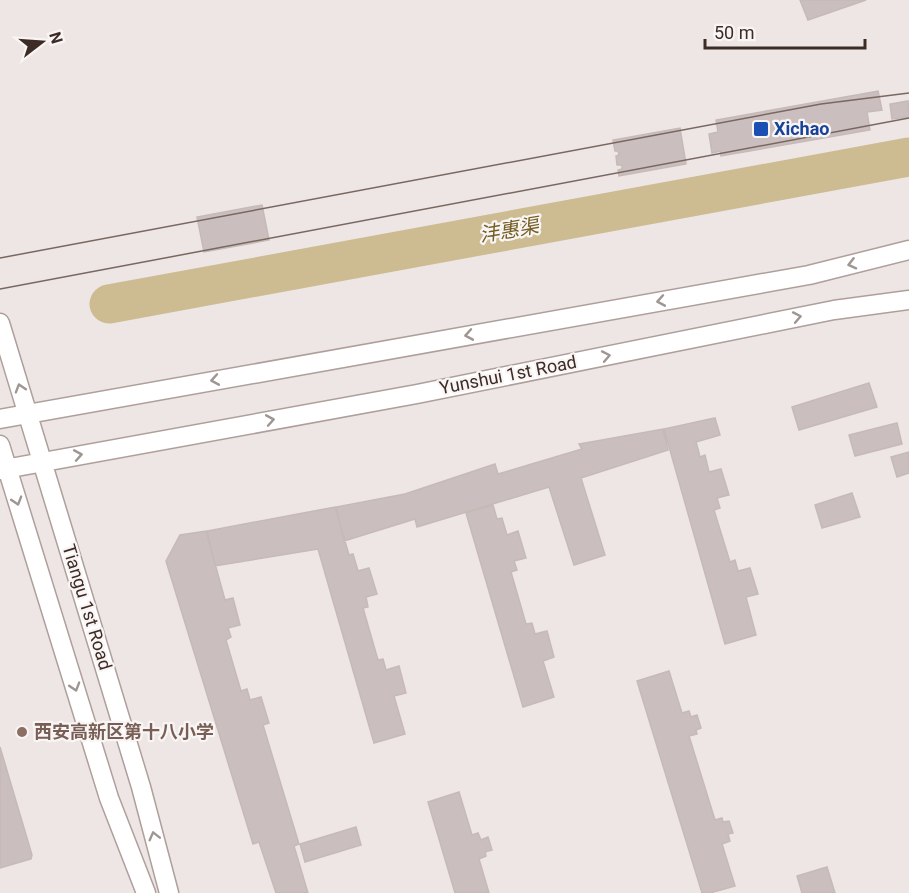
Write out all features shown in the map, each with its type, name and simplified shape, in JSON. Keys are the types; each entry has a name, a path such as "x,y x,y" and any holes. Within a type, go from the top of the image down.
{"street":[{"path":"0,419 809,275 909,250"},
{"name":"Yunshui 1st Road","path":"4,469 417,394 834,310 909,300"},
{"name":"Tiangu 1st Road","path":"0,323 141,787 169,893"},
{"name":"Tiangu 1st Road","path":"0,445 4,469 109,798 146,893"}],"building":[{"path":"800,0 866,0 808,20"},
{"path":"878,91 882,110 867,112 870,130 721,156 720,151 712,153 709,134 718,132 716,120"},
{"path":"908,101 909,117 892,119 890,104"},
{"path":"680,128 686,164 619,176 618,170 622,169 622,165 617,165 616,156 619,155 618,151 615,151 613,140"},
{"path":"262,205 269,240 204,252 197,217"},
{"path":"869,383 877,407 799,430 792,407"},
{"path":"715,418 720,435 696,442 700,457 705,455 709,472 721,469 729,495 717,498 720,508 714,510 730,562 735,560 738,571 750,568 758,594 746,597 756,635 725,644 664,429"},
{"path":"897,423 902,444 855,456 849,435"},
{"path":"663,429 668,450 581,478 605,555 574,565 549,487 417,527 415,519 344,541 336,507 405,494 495,464 498,474 582,449 579,444"},
{"path":"909,452 909,473 897,477 891,457"},
{"path":"852,493 860,517 822,528 815,505"},
{"path":"493,505 497,519 502,518 507,535 518,531 526,558 514,561 517,570 511,572 526,624 532,623 535,634 547,631 554,657 543,661 554,697 523,707 466,513"},
{"path":"335,507 349,555 353,554 358,571 369,568 377,594 366,597 368,607 363,608 378,660 383,659 386,670 399,666 406,693 394,696 405,734 374,743 318,549 215,566 207,531"},
{"path":"206,531 225,600 233,598 240,625 228,628 231,637 226,640 241,691 247,689 250,700 261,697 269,723 263,725 299,844 294,846 308,893 276,893 259,842 253,844 166,561 180,535"},
{"path":"669,671 682,713 689,711 691,717 697,715 701,728 696,730 697,734 689,736 715,820 722,818 723,822 729,821 733,833 728,834 730,841 722,844 735,886 710,893 702,893 637,681"},
{"path":"0,747 32,855 31,859 0,868"},
{"path":"459,792 472,835 478,833 481,840 488,837 492,850 485,852 486,856 479,859 489,893 455,893 428,802"},
{"path":"356,827 361,845 305,862 300,844"},
{"path":"827,867 835,893 802,893 797,876"}],"waterway":[{"name":"沣惠渠","path":"109,304 909,157"}],"tram line":[{"path":"0,258 821,104 909,93"},
{"path":"0,289 909,118"}],"place":[{"name":"Xichao","path":"761,129"},
{"name":"西安高新区第十八小学","path":"22,732"}]}
